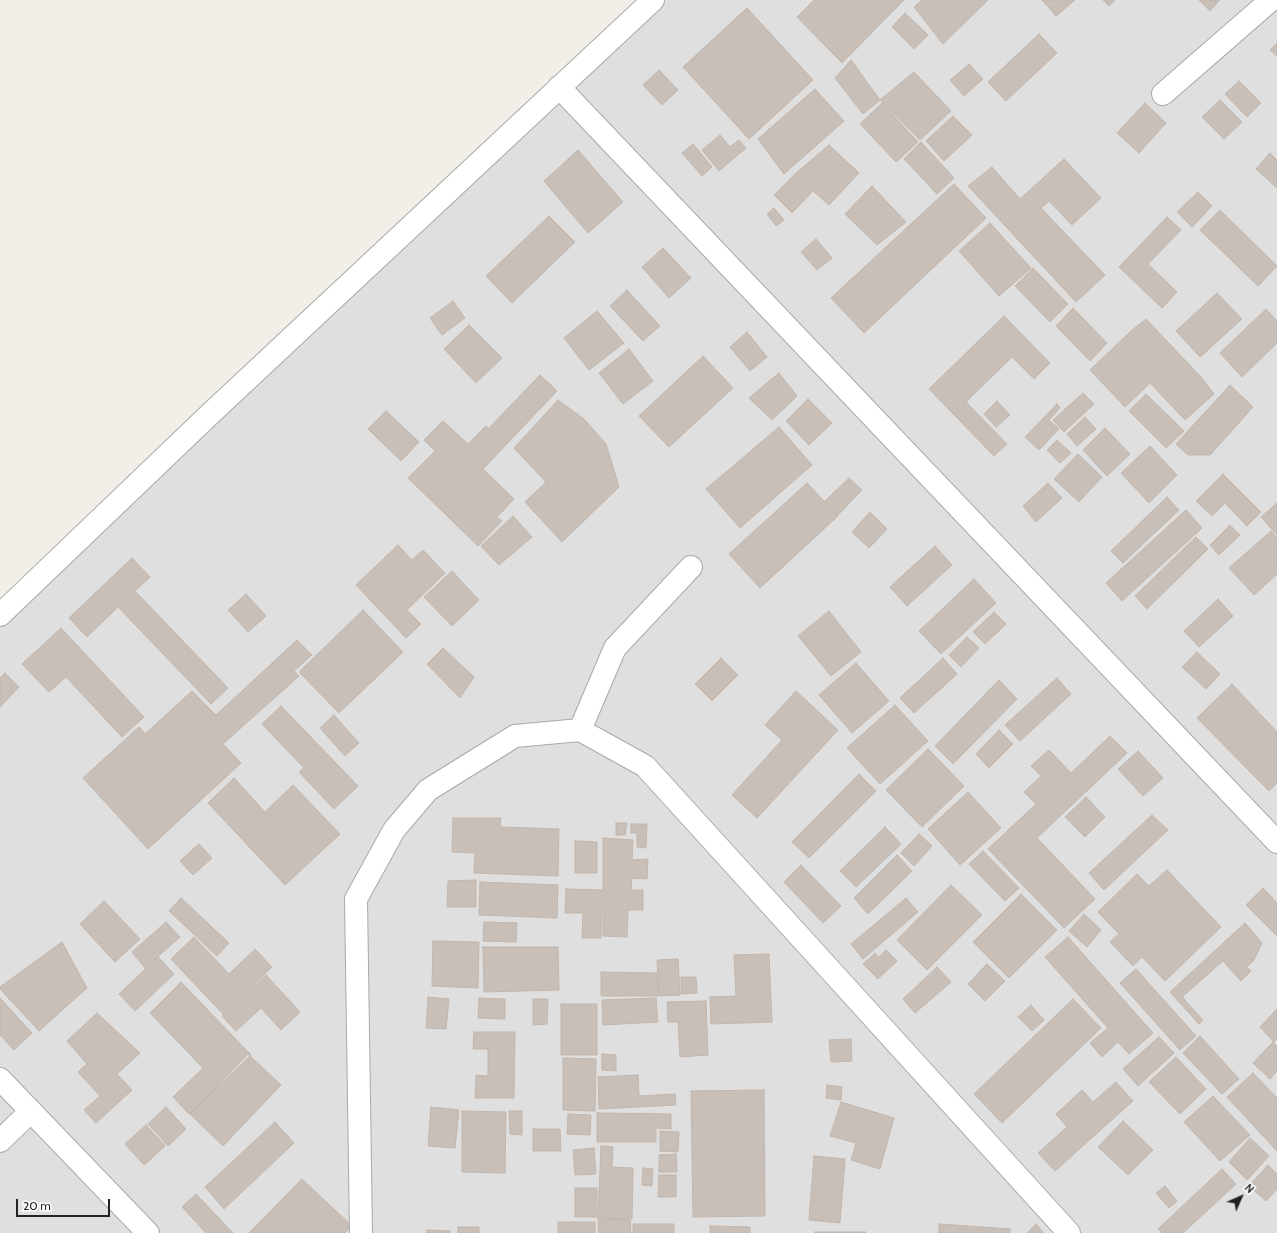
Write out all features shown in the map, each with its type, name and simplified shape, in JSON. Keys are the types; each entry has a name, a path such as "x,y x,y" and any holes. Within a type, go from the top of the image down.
{"street":[{"path":"0,614 214,409 653,0"},
{"path":"1163,94 1271,0"},
{"path":"559,87 1277,842"},
{"path":"580,730 614,648 690,567"},
{"path":"361,1233 356,899 394,830 428,790 515,736 580,730 644,766 1069,1233"},
{"path":"0,1079 148,1233"},
{"path":"0,1141 31,1111"}],"shaded area":[{"path":"667,0 1277,0 1277,1233 0,1233 0,610"}],"building":[{"path":"814,0 904,0 842,63 797,17"},
{"path":"922,0 988,0 943,44 914,7"},
{"path":"1042,0 1075,0 1056,16"},
{"path":"1103,0 1115,0 1109,6"},
{"path":"1199,0 1220,0 1210,11"},
{"path":"747,8 813,80 749,139 683,67"},
{"path":"905,13 928,35 914,49 892,27"},
{"path":"1039,34 1057,53 1006,101 988,82"},
{"path":"1277,43 1277,56 1270,50"},
{"path":"851,60 880,100 863,114 835,78"},
{"path":"969,64 983,79 964,96 950,80"},
{"path":"659,70 678,90 662,105 643,85"},
{"path":"914,72 951,111 920,140 880,100"},
{"path":"1239,81 1261,103 1247,117 1225,94"},
{"path":"815,89 844,121 784,174 758,139"},
{"path":"1220,100 1242,122 1224,139 1202,117"},
{"path":"882,103 918,142 896,162 860,124"},
{"path":"1145,103 1166,123 1139,153 1117,133"},
{"path":"953,116 972,135 944,161 926,141"},
{"path":"720,135 730,147 739,140 746,148 719,171 702,150"},
{"path":"921,142 954,178 937,194 904,159"},
{"path":"693,144 712,167 702,176 682,153"},
{"path":"829,145 859,173 829,205 813,191 792,213 774,195 796,173"},
{"path":"578,150 623,202 588,233 544,181"},
{"path":"1270,153 1277,160 1277,188 1256,169"},
{"path":"1064,159 1101,198 1072,225 1049,201 1041,208 1105,275 1076,302 968,186 992,167 1020,199"},
{"path":"954,184 986,218 864,333 831,298"},
{"path":"872,186 906,222 877,245 845,214"},
{"path":"1198,192 1212,206 1192,227 1177,212"},
{"path":"774,208 784,220 776,226 767,214"},
{"path":"1220,210 1277,266 1258,286 1200,230"},
{"path":"549,216 575,242 512,303 486,276"},
{"path":"1167,217 1181,230 1148,264 1177,292 1162,308 1119,267"},
{"path":"990,223 1031,268 999,296 959,251"},
{"path":"816,239 832,258 817,270 801,252"},
{"path":"663,248 691,278 669,298 642,267"},
{"path":"1033,268 1068,304 1050,322 1015,286"},
{"path":"627,290 660,326 643,341 610,306"},
{"path":"1217,293 1242,319 1200,357 1176,331"},
{"path":"453,301 465,318 442,335 430,318"},
{"path":"1073,308 1107,343 1090,361 1056,326"},
{"path":"1266,309 1277,321 1277,343 1242,377 1220,353"},
{"path":"597,311 624,343 589,370 564,338"},
{"path":"1004,316 1050,363 1034,379 1012,357 966,402 1007,444 994,456 929,389"},
{"path":"1146,319 1201,377 1214,394 1185,420 1150,383 1125,407 1090,370 1131,331"},
{"path":"469,325 502,358 476,383 444,349"},
{"path":"747,332 767,357 750,371 730,347"},
{"path":"629,349 653,381 623,404 599,373"},
{"path":"703,356 733,388 669,447 639,416"},
{"path":"779,373 797,396 772,420 749,398"},
{"path":"540,375 557,391 483,469 514,499 497,517 502,521 478,546 408,478 435,451 424,440 443,421 468,444 486,426 488,429"},
{"path":"1230,385 1253,407 1210,455 1188,455 1176,444"},
{"path":"1083,393 1094,404 1064,432 1053,420"},
{"path":"1146,394 1184,431 1166,448 1129,411"},
{"path":"808,399 832,423 809,445 786,421"},
{"path":"558,400 584,419 606,444 619,487 562,542 525,502 546,482 514,448"},
{"path":"997,401 1010,415 996,427 984,414"},
{"path":"1057,404 1060,408 1049,420 1059,429 1039,450 1025,437"},
{"path":"386,411 419,442 401,461 368,429"},
{"path":"1085,417 1096,429 1077,446 1067,434"},
{"path":"779,427 812,465 740,528 706,489"},
{"path":"1105,428 1130,454 1107,476 1083,450"},
{"path":"1057,440 1071,453 1060,463 1047,450"},
{"path":"1150,446 1177,475 1149,503 1121,473"},
{"path":"1078,454 1102,477 1079,502 1054,479"},
{"path":"1223,474 1261,512 1247,526 1225,503 1212,516 1196,501"},
{"path":"849,478 862,490 838,515 825,501"},
{"path":"807,483 838,516 760,588 729,554"},
{"path":"1048,483 1062,498 1036,522 1023,506"},
{"path":"1167,497 1179,510 1123,563 1111,551"},
{"path":"1277,503 1277,535 1261,517"},
{"path":"1186,510 1202,528 1122,601 1106,583"},
{"path":"870,512 887,529 869,548 852,532"},
{"path":"513,516 532,537 499,565 481,546"},
{"path":"1230,525 1240,535 1219,555 1210,545"},
{"path":"1271,531 1277,538 1277,574 1254,595 1229,568"},
{"path":"1196,537 1208,549 1147,609 1135,596"},
{"path":"398,545 412,560 423,550 445,573 407,610 421,624 406,638 356,585"},
{"path":"935,546 952,565 907,606 890,587"},
{"path":"132,558 150,577 135,591 228,688 211,704 118,607 87,637 69,618"},
{"path":"452,571 479,600 452,626 424,597"},
{"path":"974,579 996,603 941,654 919,631"},
{"path":"246,594 266,616 248,632 228,610"},
{"path":"1218,599 1233,616 1199,647 1184,631"},
{"path":"363,610 403,652 339,713 299,672"},
{"path":"829,611 861,652 831,676 798,636"},
{"path":"994,612 1006,624 985,644 973,632"},
{"path":"61,628 144,717 122,737 66,677 49,692 22,664"},
{"path":"967,637 979,648 961,667 949,655"},
{"path":"297,640 312,655 294,671 299,676 223,744 241,763 148,849 83,778 139,727 145,734 192,691 216,715"},
{"path":"443,648 474,677 460,698 427,664"},
{"path":"1197,652 1220,674 1206,689 1182,667"},
{"path":"721,658 738,675 712,701 695,684"},
{"path":"943,658 957,674 914,713 900,698"},
{"path":"856,663 889,701 852,733 819,695"},
{"path":"5,673 19,687 0,707 0,678"},
{"path":"1057,678 1071,694 1020,741 1005,725"},
{"path":"999,680 1017,699 953,764 935,746"},
{"path":"1232,684 1277,732 1277,783 1269,791 1197,718"},
{"path":"796,691 838,730 757,818 732,795 782,740 765,725"},
{"path":"895,705 928,741 880,784 847,748"},
{"path":"281,706 358,786 334,809 299,772 304,768 262,724"},
{"path":"334,715 359,743 345,756 320,728"},
{"path":"999,730 1013,744 989,768 976,754"},
{"path":"1110,736 1127,753 1037,838 1095,899 1064,928 988,849 1036,804 1024,792 1041,776 1031,766 1049,750 1071,773"},
{"path":"928,749 964,786 922,827 886,790"},
{"path":"1138,751 1163,778 1143,796 1118,769"},
{"path":"859,774 876,791 809,858 792,842"},
{"path":"234,778 265,812 293,785 340,834 285,885 208,803"},
{"path":"968,792 1001,828 960,865 928,829"},
{"path":"1086,797 1105,817 1085,837 1065,817"},
{"path":"1152,815 1168,830 1104,890 1089,873"},
{"path":"453,818 501,818 500,827 559,829 558,876 474,873 475,853 452,852"},
{"path":"616,823 627,823 625,835 616,835"},
{"path":"631,824 647,824 646,848 637,847 637,833 631,833"},
{"path":"885,827 901,844 856,887 840,871"},
{"path":"919,834 932,846 914,866 901,853"},
{"path":"603,838 633,840 632,860 648,859 647,879 632,878 631,890 643,890 643,910 628,910 627,937 603,936"},
{"path":"575,841 597,842 597,873 575,873"},
{"path":"199,844 212,858 193,875 180,861"},
{"path":"983,851 1019,888 1005,901 969,864"},
{"path":"897,855 912,871 868,914 854,898"},
{"path":"801,865 841,906 823,923 784,882"},
{"path":"1167,870 1221,927 1165,981 1142,957 1133,966 1110,942 1119,934 1098,912 1137,874 1149,886"},
{"path":"476,880 476,907 447,907 448,881"},
{"path":"480,882 558,885 557,918 479,915"},
{"path":"951,885 982,915 927,970 897,940"},
{"path":"1263,888 1277,903 1277,936 1246,905"},
{"path":"566,889 602,890 601,938 582,938 583,913 565,913"},
{"path":"1021,894 1057,930 1009,978 973,942"},
{"path":"181,898 229,943 217,956 169,911"},
{"path":"906,898 918,912 863,959 851,944"},
{"path":"104,901 140,939 115,962 80,924"},
{"path":"1084,914 1101,930 1087,947 1069,931"},
{"path":"166,922 180,937 145,968 132,952"},
{"path":"484,922 517,923 516,942 483,941"},
{"path":"1245,923 1262,943 1254,960 1247,967 1251,971 1241,981 1223,961 1182,997 1203,1020 1199,1024 1170,992"},
{"path":"194,937 229,974 255,949 272,967 223,1014 171,959"},
{"path":"1068,937 1153,1033 1129,1054 1118,1042 1102,1057 1090,1043 1108,1028 1045,957"},
{"path":"433,941 479,942 478,988 432,986"},
{"path":"62,942 87,988 39,1031 0,989 0,987"},
{"path":"483,947 558,947 559,990 484,992"},
{"path":"886,950 897,961 878,979 863,964 875,953 879,957"},
{"path":"769,954 772,1022 711,1024 710,997 736,996 734,955"},
{"path":"158,957 174,974 135,1011 119,994"},
{"path":"678,959 680,995 659,996 657,960"},
{"path":"987,964 1005,981 985,1001 968,984"},
{"path":"937,967 951,982 915,1013 903,999"},
{"path":"1136,969 1196,1036 1180,1050 1120,983"},
{"path":"601,972 657,973 658,996 601,996"},
{"path":"266,975 300,1012 281,1030 261,1008 236,1031 222,1016"},
{"path":"681,977 696,977 697,993 681,994"},
{"path":"181,982 251,1055 189,1114 173,1097 203,1068 150,1013"},
{"path":"428,997 449,999 446,1029 426,1028"},
{"path":"0,998 32,1033 14,1050 0,1035"},
{"path":"479,998 505,999 505,1019 478,1018"},
{"path":"656,998 658,1022 603,1025 602,1000"},
{"path":"533,999 548,999 547,1024 533,1025"},
{"path":"1073,999 1101,1028 1002,1123 974,1094"},
{"path":"706,1001 708,1055 680,1057 678,1022 668,1022 667,1002"},
{"path":"561,1004 597,1004 597,1055 561,1055"},
{"path":"1031,1005 1044,1020 1032,1031 1018,1017"},
{"path":"1277,1009 1277,1039 1274,1042 1260,1027"},
{"path":"97,1013 140,1053 117,1074 132,1090 96,1123 84,1110 100,1096 78,1072 87,1064 67,1041"},
{"path":"474,1032 515,1032 514,1098 475,1098 476,1075 488,1076 488,1049 473,1049"},
{"path":"1200,1036 1239,1079 1222,1094 1183,1053"},
{"path":"1159,1037 1174,1053 1138,1086 1123,1069"},
{"path":"851,1039 852,1061 831,1062 829,1040"},
{"path":"1273,1042 1277,1046 1277,1071 1270,1079 1253,1063"},
{"path":"248,1054 281,1085 223,1146 190,1114"},
{"path":"602,1054 616,1055 616,1071 602,1070"},
{"path":"1176,1057 1206,1089 1180,1114 1149,1082"},
{"path":"563,1058 596,1059 595,1111 563,1110"},
{"path":"1253,1073 1277,1098 1277,1151 1227,1097"},
{"path":"638,1075 639,1096 675,1094 676,1105 599,1109 598,1077"},
{"path":"1116,1082 1133,1101 1055,1171 1038,1153 1067,1127 1056,1114 1082,1090 1093,1102"},
{"path":"827,1085 842,1087 841,1100 826,1098"},
{"path":"764,1090 765,1216 693,1217 691,1091"},
{"path":"1213,1096 1250,1135 1220,1161 1184,1122"},
{"path":"841,1102 894,1118 880,1169 851,1160 856,1143 830,1136"},
{"path":"166,1107 186,1129 168,1146 148,1124"},
{"path":"431,1107 459,1110 455,1148 428,1146"},
{"path":"462,1111 506,1112 505,1173 462,1172"},
{"path":"509,1111 522,1111 522,1135 510,1134"},
{"path":"597,1113 671,1114 671,1129 656,1128 656,1142 597,1142"},
{"path":"568,1114 591,1115 590,1135 567,1134"},
{"path":"1123,1121 1153,1150 1128,1175 1098,1147"},
{"path":"275,1122 294,1143 224,1209 205,1187"},
{"path":"146,1125 165,1146 144,1165 125,1144"},
{"path":"533,1129 560,1129 561,1151 533,1151"},
{"path":"660,1131 679,1132 678,1152 660,1151"},
{"path":"1250,1138 1269,1156 1247,1180 1229,1162"},
{"path":"601,1146 613,1147 612,1167 633,1168 632,1219 598,1218"},
{"path":"594,1148 596,1174 575,1175 573,1150"},
{"path":"676,1154 677,1172 659,1172 659,1155"},
{"path":"814,1156 845,1159 840,1223 809,1220"},
{"path":"1268,1165 1277,1174 1277,1189 1266,1201 1249,1186"},
{"path":"643,1168 653,1169 652,1186 642,1185"},
{"path":"1222,1169 1236,1184 1183,1233 1162,1233 1158,1229"},
{"path":"659,1175 676,1175 676,1197 658,1197"},
{"path":"302,1179 352,1226 345,1233 249,1233"},
{"path":"1165,1186 1177,1201 1169,1208 1156,1193"},
{"path":"575,1188 597,1188 597,1217 575,1217"},
{"path":"196,1194 233,1233 206,1233 182,1207"},
{"path":"598,1219 630,1220 631,1233 599,1233"},
{"path":"558,1222 595,1222 595,1233 558,1233"},
{"path":"633,1224 674,1224 674,1233 633,1233"},
{"path":"939,1224 1010,1229 1010,1233 939,1233"},
{"path":"1036,1224 1044,1233 1027,1233"},
{"path":"710,1226 750,1227 750,1233 710,1233"},
{"path":"458,1227 479,1227 479,1233 458,1233"},
{"path":"427,1230 450,1231 450,1233 427,1233"},
{"path":"866,1232 866,1233 815,1233"}]}
